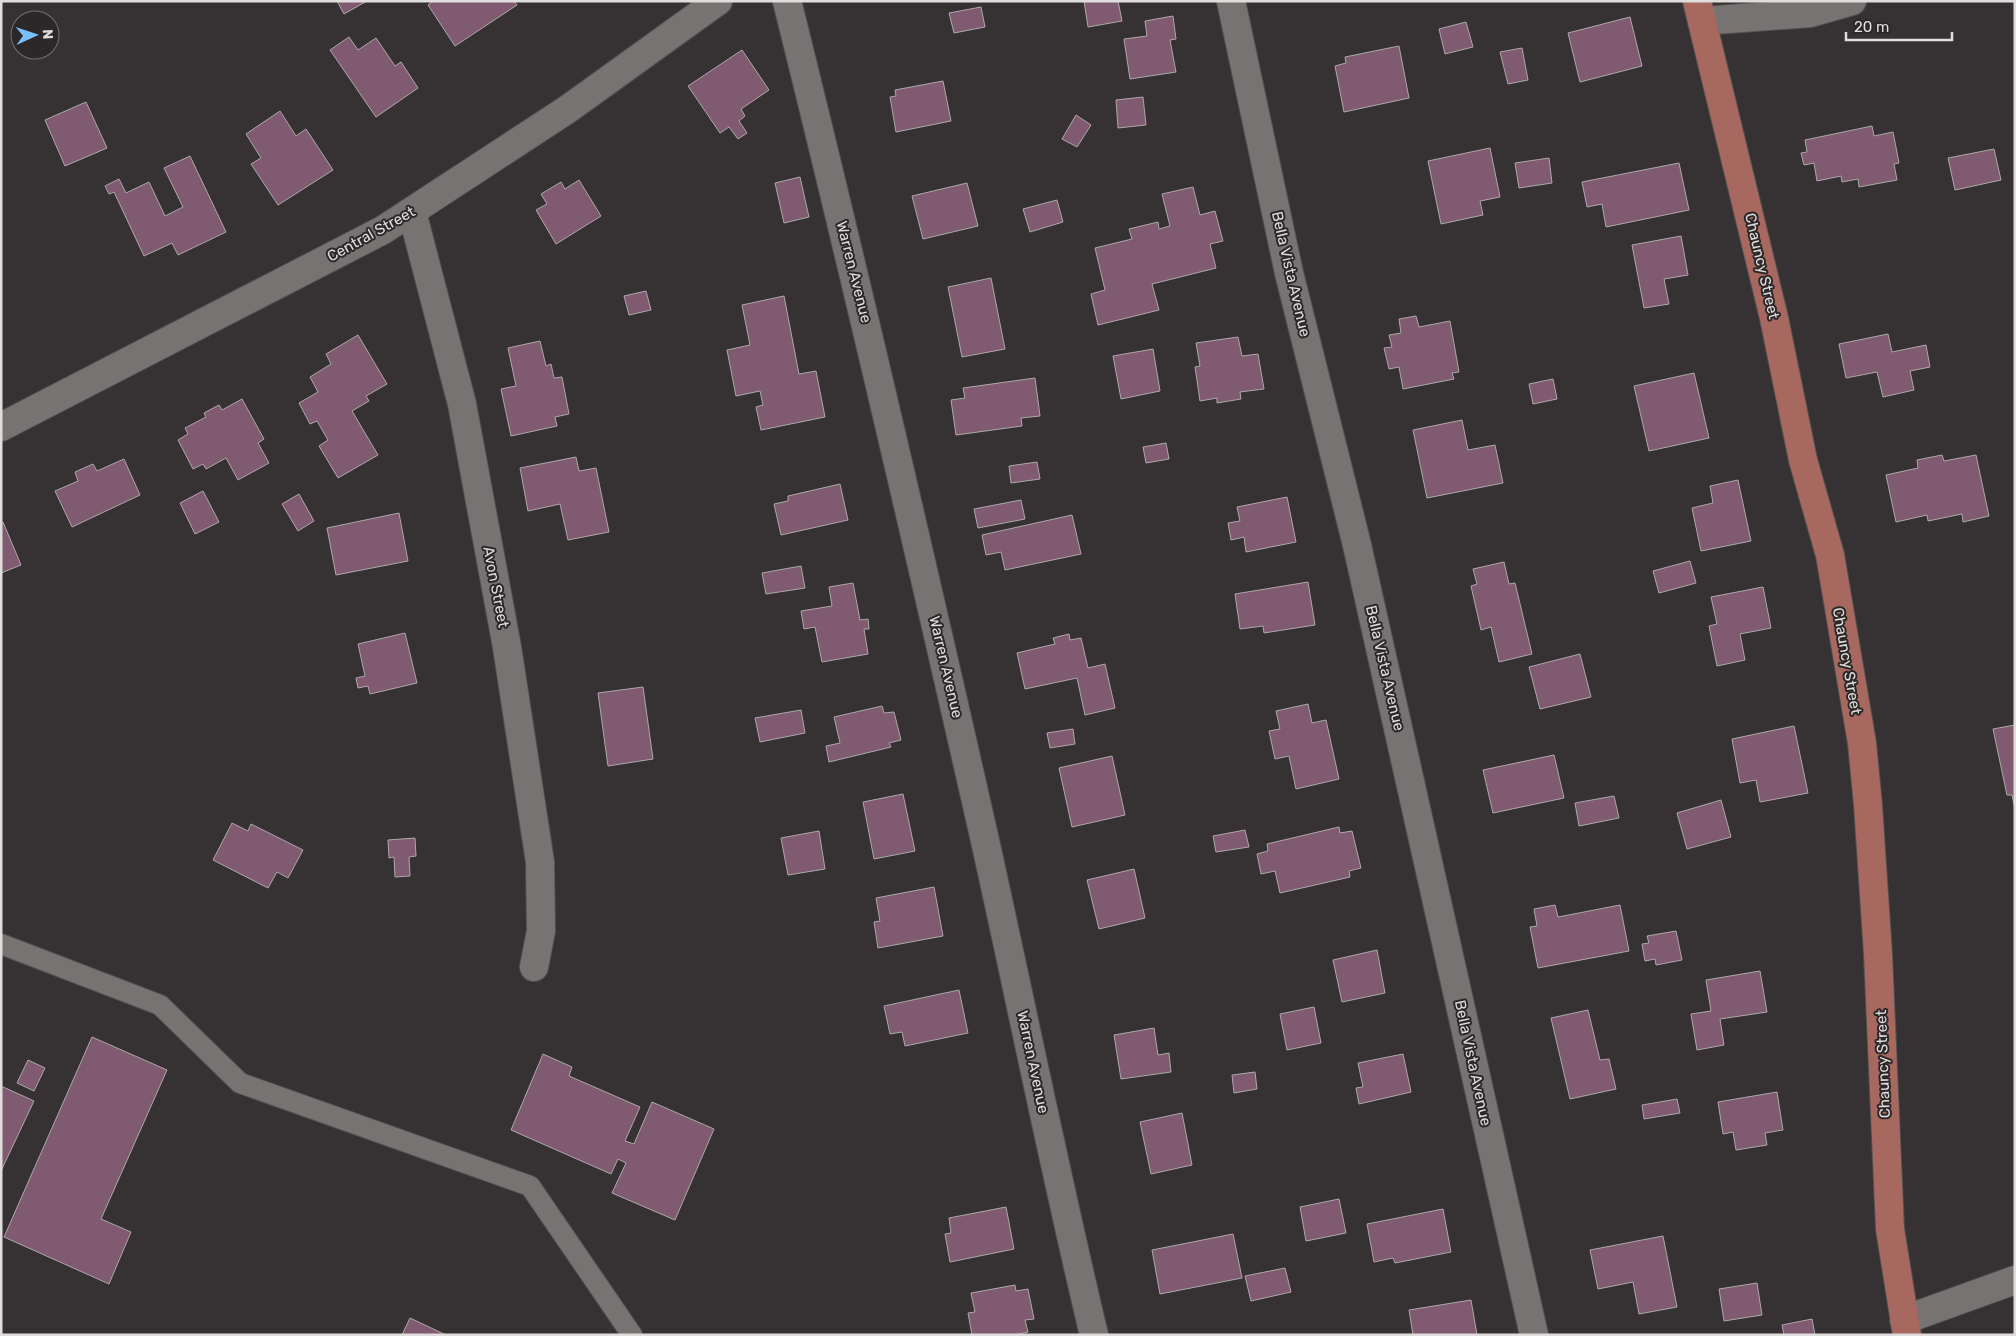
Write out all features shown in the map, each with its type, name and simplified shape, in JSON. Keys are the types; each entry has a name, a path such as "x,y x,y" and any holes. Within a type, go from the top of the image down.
{"main road":[{"name":"Chauncy Street","path":"1700,11 1774,318 1803,460 1830,555 1862,743 1878,954 1890,1229 1906,1327"}],"street":[{"name":"Central Street","path":"1,427 383,230 568,110 718,1"},
{"name":"Warren Avenue","path":"787,1 866,318 1005,930 1064,1209 1094,1335"},
{"name":"Bella Vista Avenue","path":"1231,1 1289,272 1359,555 1534,1335"},
{"path":"1700,11 1810,13 1852,1"},
{"name":"Avon Street","path":"412,212 462,404 507,647 540,862 541,931 534,967"},
{"path":"1906,1327 2014,1285"}],"lane":[{"path":"1,944 160,1005 240,1083 530,1186 632,1335"}],"building":[{"path":"337,1 367,1 344,14"},
{"path":"433,1 514,1 517,5 455,46 428,5"},
{"path":"1084,1 1118,1 1122,21 1088,27"},
{"path":"981,7 985,27 954,33 949,13"},
{"path":"1173,16 1176,39 1170,40 1176,72 1130,79 1124,39 1147,36 1145,21"},
{"path":"1630,17 1642,66 1580,82 1568,33"},
{"path":"1466,22 1473,47 1445,54 1439,29"},
{"path":"349,37 358,50 376,38 395,66 401,62 418,88 376,117 330,50"},
{"path":"1399,46 1409,98 1344,112 1335,66 1346,63 1345,57"},
{"path":"1522,48 1528,80 1508,84 1500,52"},
{"path":"742,50 769,90 741,109 745,116 739,121 747,133 738,139 729,127 720,133 688,86"},
{"path":"943,81 951,121 896,132 890,97 896,96 895,90"},
{"path":"1143,97 1146,125 1118,128 1116,100"},
{"path":"86,102 107,148 65,166 45,120"},
{"path":"280,111 296,136 306,129 333,170 278,205 251,164 261,158 246,134"},
{"path":"1076,115 1091,125 1077,147 1062,139"},
{"path":"1872,126 1874,136 1893,132 1899,163 1894,164 1897,180 1859,187 1858,179 1842,182 1841,176 1817,181 1814,163 1804,165 1801,153 1807,152 1805,140"},
{"path":"1490,148 1500,197 1480,201 1483,215 1441,224 1428,161"},
{"path":"1994,149 2001,180 1955,190 1948,158"},
{"path":"190,156 226,232 178,255 172,243 144,256 114,192 109,194 105,186 119,179 126,193 149,182 165,216 183,207 164,168"},
{"path":"1549,158 1552,183 1519,188 1515,163"},
{"path":"1679,163 1689,210 1606,227 1602,204 1587,207 1582,182"},
{"path":"800,177 809,217 784,223 775,183"},
{"path":"579,180 601,216 556,244 536,210 547,204 541,194 561,182 565,189"},
{"path":"967,183 978,226 923,239 912,196"},
{"path":"1193,187 1200,215 1215,211 1223,241 1210,244 1216,268 1152,284 1159,310 1098,325 1091,294 1105,290 1095,248 1132,239 1129,229 1158,222 1159,229 1170,226 1162,194"},
{"path":"1057,200 1063,222 1030,232 1023,209"},
{"path":"1681,236 1688,275 1664,279 1669,304 1644,308 1632,245"},
{"path":"991,278 1005,349 962,357 948,287"},
{"path":"646,291 651,310 629,315 624,296"},
{"path":"784,296 799,374 816,371 825,417 761,430 756,407 763,405 760,391 736,396 727,350 750,345 742,305"},
{"path":"1416,316 1419,327 1450,321 1459,372 1452,373 1454,379 1403,389 1399,367 1389,369 1384,348 1392,347 1389,335 1401,333 1399,319"},
{"path":"1888,334 1892,352 1926,345 1930,367 1910,371 1914,390 1883,397 1877,372 1846,378 1839,344"},
{"path":"358,335 387,384 366,396 369,401 352,411 378,455 338,478 319,446 328,440 317,421 310,424 299,403 318,392 310,377 331,364 326,354"},
{"path":"1238,337 1242,356 1258,354 1264,389 1240,392 1241,399 1217,403 1217,398 1200,401 1195,367 1200,366 1196,343"},
{"path":"540,341 546,366 551,364 554,378 562,377 569,414 555,417 557,426 511,436 501,389 516,386 508,348"},
{"path":"1153,349 1160,391 1121,399 1113,356"},
{"path":"1694,373 1709,438 1649,451 1634,386"},
{"path":"1035,378 1040,416 1021,418 1022,426 956,435 951,400 965,398 963,388"},
{"path":"1553,379 1557,399 1533,404 1529,384"},
{"path":"242,399 264,439 258,443 269,463 238,480 226,458 206,469 203,464 193,469 178,440 188,434 185,428 206,417 204,413 219,405 222,410"},
{"path":"1462,420 1468,450 1495,445 1503,483 1427,498 1413,430"},
{"path":"1166,443 1169,459 1146,463 1143,447"},
{"path":"1942,455 1944,461 1976,455 1989,516 1963,522 1962,514 1928,521 1927,515 1896,522 1886,475 1918,468 1917,460"},
{"path":"576,457 579,471 596,468 609,532 568,540 560,504 528,511 520,468"},
{"path":"124,459 140,495 72,527 55,491 78,481 75,472 93,464 97,471"},
{"path":"1037,462 1040,479 1011,483 1009,466"},
{"path":"1738,480 1751,541 1701,551 1692,508 1713,503 1710,486"},
{"path":"840,484 848,520 781,535 774,504 788,501 788,496"},
{"path":"203,491 219,522 195,534 180,503"},
{"path":"299,494 314,521 298,531 282,504"},
{"path":"1287,497 1296,542 1246,552 1244,537 1231,540 1228,523 1240,521 1237,507"},
{"path":"1021,500 1025,519 978,528 974,509"},
{"path":"399,513 408,561 336,575 327,528"},
{"path":"1072,515 1081,554 1005,570 1001,552 986,555 982,535"},
{"path":"3,522 21,565 1,573 1,523"},
{"path":"1690,561 1696,583 1659,593 1653,571"},
{"path":"1504,562 1509,584 1515,583 1532,654 1499,662 1491,627 1481,630 1471,586 1477,584 1473,569"},
{"path":"801,566 805,588 766,594 762,573"},
{"path":"1308,582 1315,625 1264,633 1263,626 1240,629 1235,594"},
{"path":"853,583 860,620 868,619 869,629 864,629 868,654 822,662 815,627 804,629 801,611 832,606 829,587"},
{"path":"1763,587 1771,628 1740,634 1745,660 1717,666 1709,626 1717,624 1711,597"},
{"path":"405,633 417,683 370,694 368,686 358,688 356,678 365,676 358,644"},
{"path":"1069,634 1070,640 1081,638 1088,668 1105,664 1115,708 1085,715 1077,678 1025,689 1017,653 1055,644 1053,638"},
{"path":"1580,654 1591,697 1540,709 1529,667"},
{"path":"643,687 653,759 608,766 598,693"},
{"path":"1308,704 1312,723 1326,720 1339,779 1296,789 1289,756 1275,759 1269,731 1280,729 1276,711"},
{"path":"882,706 884,713 894,712 901,740 889,743 891,747 829,762 826,746 840,743 834,717"},
{"path":"801,710 805,733 760,742 755,718"},
{"path":"2015,725 2015,809 2012,795 2007,795 1993,729"},
{"path":"1794,726 1808,793 1760,802 1756,780 1740,783 1732,739"},
{"path":"1073,729 1075,744 1050,748 1047,733"},
{"path":"1554,755 1564,798 1493,813 1483,770"},
{"path":"1112,756 1125,815 1072,827 1059,768"},
{"path":"903,794 915,851 874,859 863,802"},
{"path":"1614,796 1619,818 1579,826 1575,803"},
{"path":"1721,800 1731,837 1687,849 1677,813"},
{"path":"232,823 248,831 251,824 303,850 288,878 277,872 268,888 213,860"},
{"path":"1339,827 1340,833 1352,831 1361,868 1349,871 1350,877 1280,893 1275,871 1261,874 1257,854 1268,851 1267,844"},
{"path":"1245,830 1249,847 1216,852 1213,836"},
{"path":"819,831 825,869 788,875 781,838"},
{"path":"415,838 416,856 409,857 410,876 395,877 394,857 389,858 388,840"},
{"path":"1134,869 1145,918 1099,929 1087,880"},
{"path":"934,887 943,936 878,948 874,922 880,921 876,898"},
{"path":"1555,905 1558,917 1620,905 1629,951 1538,968 1530,927 1537,926 1534,909"},
{"path":"1676,931 1682,960 1656,965 1655,959 1645,961 1642,944 1649,943 1647,936"},
{"path":"1377,950 1385,993 1342,1002 1333,960"},
{"path":"1760,971 1767,1012 1720,1019 1724,1045 1697,1050 1691,1014 1711,1011 1706,980"},
{"path":"959,990 968,1033 905,1046 902,1032 890,1034 884,1006"},
{"path":"1314,1007 1321,1043 1287,1050 1280,1014"},
{"path":"1588,1010 1600,1060 1609,1059 1616,1089 1570,1099 1551,1018"},
{"path":"1154,1028 1158,1055 1169,1053 1171,1072 1121,1079 1114,1035"},
{"path":"92,1037 167,1070 101,1219 131,1232 109,1284 4,1237"},
{"path":"543,1054 572,1067 569,1076 640,1107 625,1141 634,1144 652,1102 714,1129 675,1220 612,1193 626,1163 618,1159 611,1174 511,1130"},
{"path":"1403,1054 1411,1092 1359,1104 1356,1088 1363,1087 1358,1063"},
{"path":"28,1060 45,1068 34,1091 17,1083"},
{"path":"1255,1072 1257,1089 1234,1093 1232,1075"},
{"path":"1,1086 34,1101 1,1171"},
{"path":"1777,1092 1783,1130 1765,1133 1767,1145 1736,1150 1733,1132 1723,1134 1718,1102"},
{"path":"1677,1099 1680,1113 1644,1119 1642,1105"},
{"path":"1182,1113 1192,1165 1151,1174 1140,1122"},
{"path":"1339,1199 1346,1233 1306,1241 1300,1207"},
{"path":"1006,1207 1014,1249 950,1262 945,1234 951,1233 949,1218"},
{"path":"1443,1209 1451,1252 1395,1263 1393,1258 1374,1262 1367,1224"},
{"path":"1233,1234 1242,1278 1160,1294 1152,1250"},
{"path":"1663,1236 1677,1307 1639,1314 1633,1282 1598,1289 1590,1250"},
{"path":"1285,1268 1291,1292 1251,1301 1245,1276"},
{"path":"1757,1283 1762,1315 1724,1321 1719,1289"},
{"path":"1015,1285 1016,1291 1028,1289 1034,1319 1025,1320 1028,1332 1014,1335 972,1335 968,1313 975,1312 971,1293"},
{"path":"1471,1300 1477,1335 1413,1335 1409,1310"},
{"path":"410,1318 446,1335 402,1335"},
{"path":"1812,1319 1815,1335 1784,1335 1782,1325"}]}
